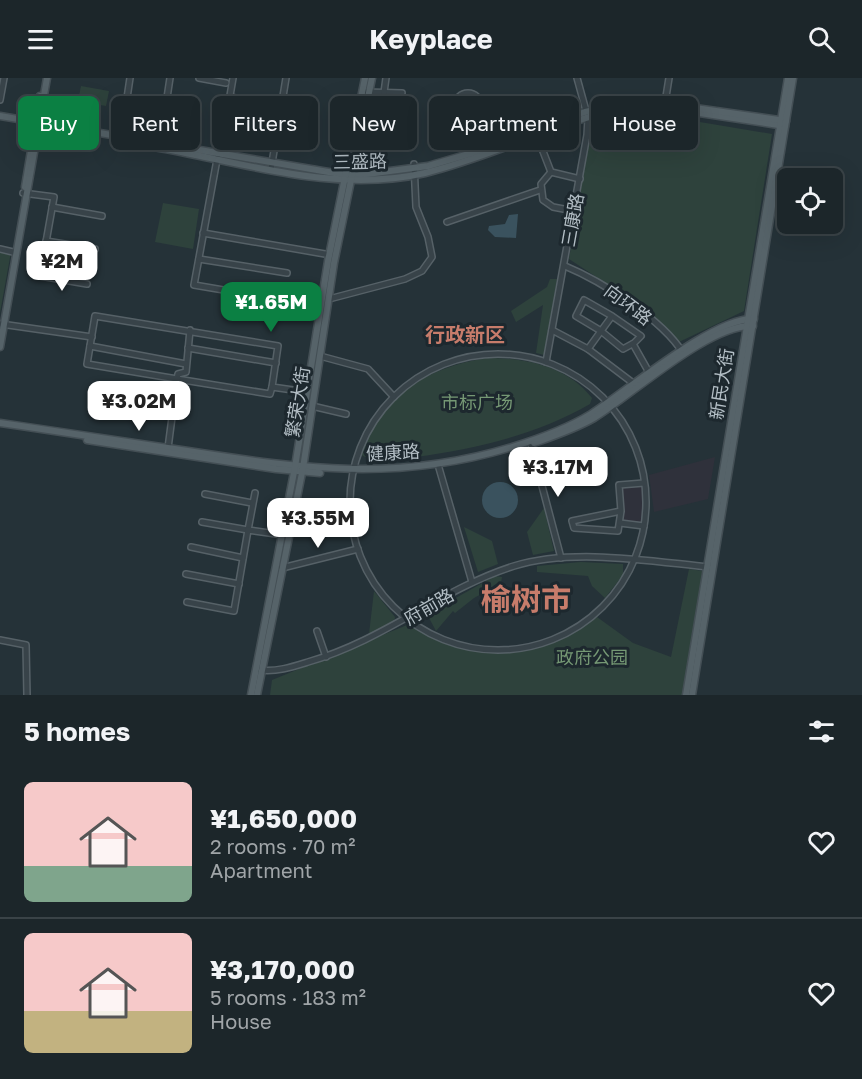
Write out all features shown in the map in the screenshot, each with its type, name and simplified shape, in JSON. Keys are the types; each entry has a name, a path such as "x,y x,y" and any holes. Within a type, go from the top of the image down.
{"main road":[{"path":"42,96 45,78"},
{"name":"繁荣大街","path":"365,78 366,92"},
{"name":"繁荣大街","path":"251,695 282,568 298,470 307,393 348,179 366,92 372,78"},
{"name":"新民大街","path":"686,695 710,568 751,322 783,123 788,78"},
{"name":"新民大街","path":"783,123 793,78"},
{"name":"三盛路","path":"698,112 783,123"},
{"name":"三盛路","path":"99,136 348,179 474,159 591,115"},
{"name":"三盛路","path":"0,118 18,121"},
{"path":"2,326 33,150"},
{"name":"三盛路","path":"189,150 218,156"},
{"name":"三盛路","path":"348,179 415,169"},
{"name":"繁荣大街","path":"258,695 259,669 282,531 312,406 348,179"},
{"path":"0,348 13,252 25,194"},
{"name":"健康路","path":"0,424 298,470 353,472 439,468 531,444 577,427 682,352 715,332 751,322"},
{"name":"健康路","path":"353,472 424,466 511,447 563,428 609,405"},
{"name":"健康路","path":"0,424 168,448 298,470"},
{"name":"新民大街","path":"692,695 710,568"}],"street":[{"path":"0,100 4,78"},
{"path":"127,96 130,78"},
{"path":"167,96 170,78"},
{"path":"199,78 226,83"},
{"path":"230,96 233,78"},
{"path":"272,166 286,78"},
{"path":"370,175 375,157 386,78"},
{"name":"三康路","path":"546,362 580,179 588,115 577,78"},
{"path":"666,96 669,78"},
{"path":"366,92 402,93"},
{"path":"462,94 472,94 480,101 480,112 473,118 464,119 457,113 455,105 462,94"},
{"path":"219,150 194,285 284,300"},
{"path":"543,150 551,171"},
{"path":"375,157 378,168"},
{"path":"329,299 405,279 422,271 432,257 428,237 416,207 415,169"},
{"path":"551,171 580,179"},
{"path":"551,171 545,177 540,190 543,200 553,207 574,211"},
{"path":"447,222 540,190"},
{"path":"25,194 54,197 40,276 87,284"},
{"path":"52,207 102,216"},
{"path":"203,232 325,254"},
{"path":"46,241 94,249"},
{"path":"0,249 13,252"},
{"path":"199,259 287,273"},
{"name":"向环路","path":"565,266 598,282 628,303 670,336 682,352"},
{"path":"584,300 641,336 633,344 622,349 601,331 576,316 584,300"},
{"path":"95,316 190,330 278,346 270,394 87,364 95,316"},
{"path":"588,349 612,316"},
{"path":"2,326 92,337"},
{"path":"168,448 177,379 178,374 186,372 190,330"},
{"path":"552,330 588,349 636,385"},
{"path":"633,344 651,375"},
{"path":"90,346 186,364"},
{"path":"188,348 276,363"},
{"path":"505,354 546,362 576,377 609,405 633,441 644,483 644,526 633,561 612,596 598,611 564,634 525,648 503,650 463,646 434,636 407,620 378,587 358,549 352,497 353,472 367,432 393,397 433,369 468,357 505,354"},
{"path":"320,356 368,369 393,397"},
{"path":"272,387 307,393"},
{"path":"312,406 346,414"},
{"path":"531,444 561,558"},
{"path":"439,468 472,582"},
{"path":"621,511 572,520 574,528 618,531 621,511 620,485 644,483"},
{"path":"187,602 234,611 255,493"},
{"path":"205,494 252,503"},
{"path":"202,522 276,534 282,531"},
{"path":"620,523 644,526"},
{"path":"191,547 243,558"},
{"path":"282,568 358,549"},
{"name":"府前路","path":"259,669 276,671 326,657 407,620 472,582 517,565 561,558 598,558 710,568"},
{"path":"186,574 239,584"},
{"path":"317,631 326,657"},
{"path":"0,640 26,645 27,695"}],"shaded area":[{"path":"715,457 708,499 654,512 649,475"},
{"path":"644,483 644,526 620,523 619,485"}],"green space":[{"path":"81,86 109,91 106,106 99,105 99,96 79,96"},
{"path":"698,122 772,134 744,311 679,342 648,311 569,259 590,133 591,150 698,150"},
{"path":"163,203 199,209 193,249 155,242"},
{"path":"0,250 11,252 0,313"},
{"path":"550,279 557,279 544,355 536,353 543,305 516,322 511,311 547,287"},
{"name":"市标广场","path":"487,358 531,362 558,371 582,387 592,398 590,404 527,432 460,450 385,460 372,459 358,453 379,415 409,388 445,369"},
{"path":"544,508 554,551 533,555 527,532"},
{"path":"464,527 492,541 498,564 478,572"},
{"path":"581,562 623,564 623,575 605,598 592,586 588,576 537,572 537,566"},
{"name":"政府公园","path":"689,569 703,571 684,695 270,695 272,680 412,623 462,645 515,649 551,640 597,617 633,643 671,657"},
{"path":"495,576 502,577 501,583 474,598 455,613 453,611 436,631 427,614"},
{"path":"374,591 395,617 394,622 369,634"}],"water":[{"path":"518,214 516,238 495,237 488,230 489,226 505,224 509,215"},
{"path":"500,482 513,487 518,500 513,513 500,518 487,513 482,500 487,487"}],"district":[{"name":"行政新区","path":"465,335"},
{"name":"榆树市","path":"526,600"}]}
